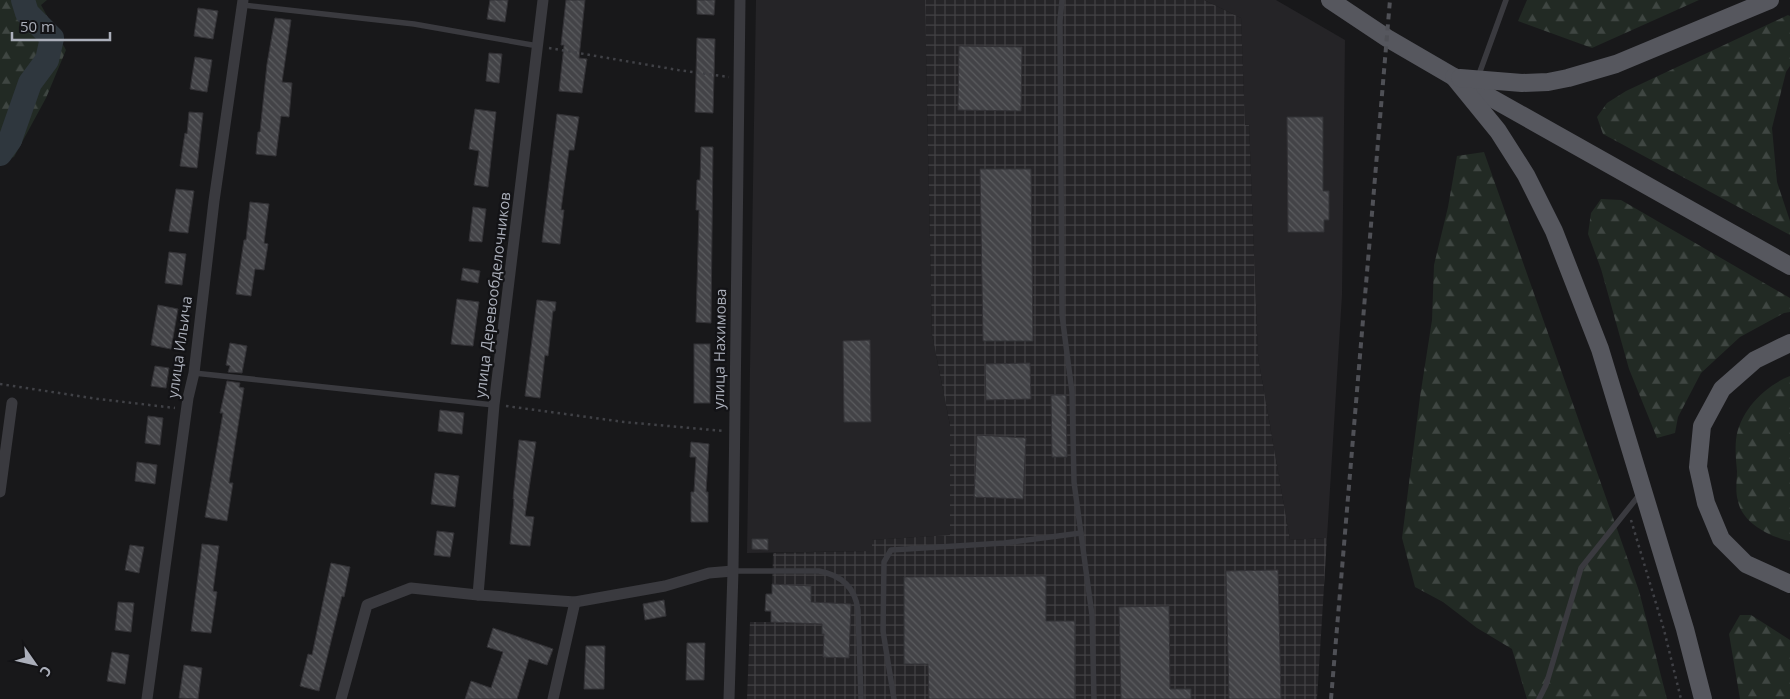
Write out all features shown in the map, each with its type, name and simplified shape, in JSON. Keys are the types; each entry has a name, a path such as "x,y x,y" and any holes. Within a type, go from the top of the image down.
{"main road":[{"path":"1454,78 1522,83 1548,82 1568,78 1616,64 1770,0"},
{"path":"1336,2 1387,38 1454,78 1790,266"},
{"path":"1454,78 1498,130 1526,175 1554,231 1600,349 1685,629 1703,699"},
{"path":"1790,343 1755,360 1722,389 1702,426 1698,467 1706,503 1721,539 1746,564 1790,584"}],"street":[{"name":"улица Деревообделочников","path":"478,595 494,405 543,0"},
{"name":"улица Нахимова","path":"729,699 733,570 733,432 740,0"},
{"name":"улица Ильича","path":"147,699 187,409 194,372 214,202 243,3"},
{"path":"0,492 12,403"},
{"path":"341,699 367,605 411,588 575,602 665,586 709,573 733,570"},
{"path":"552,699 575,602"}],"lane":[{"path":"1062,0 1060,20 1062,314 1072,392 1074,482 1092,615 1094,699"},
{"path":"1478,79 1506,0"},
{"path":"243,3 414,24 538,46"},
{"path":"194,372 494,405"},
{"path":"1540,699 1546,685 1581,568 1643,491"},
{"path":"894,699 882,631 884,562 891,550 1004,542 1081,532"},
{"path":"733,570 819,571 830,573 846,582 855,597 858,610 861,699"}],"path":[{"path":"538,46 678,70 739,78"},
{"path":"0,384 98,399 187,409"},
{"path":"494,405 624,422 733,432"},
{"path":"1628,509 1664,630 1681,699"}],"shaded area":[{"path":"756,0 925,0 932,334 950,425 950,535 872,540 872,551 747,553"},
{"path":"925,0 1204,0 1241,18 1245,125 1249,125 1258,357 1290,540 1327,538 1317,699 747,699 750,622 771,622 771,612 765,611 766,594 772,594 773,553 872,551 872,540 950,535 950,425 932,334"},
{"path":"1204,0 1276,0 1345,40 1342,295 1327,538 1290,540 1258,357 1249,125 1245,125 1241,18"}],"green space":[{"path":"0,0 47,0 41,5 66,50 46,98 14,157 0,162"},
{"path":"1527,0 1699,0 1592,48 1518,21"},
{"path":"1788,15 1790,16 1790,66 1786,72 1772,128 1777,182 1790,221 1790,235 1603,134 1597,117 1607,103 1626,91"},
{"path":"1484,152 1639,591 1667,699 1527,699 1512,649 1477,628 1443,602 1415,587 1402,538 1432,320 1434,265 1448,207 1457,156"},
{"path":"1601,199 1621,200 1790,298 1790,312 1784,313 1740,337 1701,373 1678,417 1675,433 1657,438 1629,369 1601,269 1588,234 1591,213"},
{"path":"1790,376 1790,541 1758,528 1745,516 1741,509 1737,494 1736,440 1742,420 1754,401 1771,386"},
{"path":"1740,615 1751,615 1790,640 1790,699 1740,699 1729,634"}],"building":[{"path":"490,0 508,0 505,22 487,19"},
{"path":"566,0 585,0 579,58 587,59 582,93 559,91 564,45 561,45"},
{"path":"697,0 715,0 714,15 697,14"},
{"path":"198,8 218,11 213,39 194,36"},
{"path":"275,18 291,20 282,82 292,83 289,117 281,116 276,156 256,154 267,64"},
{"path":"697,38 715,39 713,113 695,112"},
{"path":"959,46 1022,47 1021,111 958,110"},
{"path":"489,53 502,54 499,83 486,81"},
{"path":"195,57 212,60 207,92 190,89"},
{"path":"475,109 496,112 488,187 474,185 479,151 469,149"},
{"path":"189,112 203,113 197,168 180,166 185,133 187,134"},
{"path":"557,114 579,117 574,150 569,150 561,210 564,210 560,244 542,242"},
{"path":"1287,117 1323,117 1323,191 1329,191 1329,220 1324,220 1324,232 1288,232"},
{"path":"701,147 713,147 711,323 696,322 699,210 696,210 697,180 700,180"},
{"path":"980,169 1031,169 1033,341 983,341"},
{"path":"176,189 194,191 188,233 169,231"},
{"path":"250,202 269,204 264,243 268,244 264,270 255,269 251,296 236,294 244,240 246,240"},
{"path":"473,207 486,209 482,242 469,241"},
{"path":"169,252 186,254 182,285 165,283"},
{"path":"463,268 480,271 478,283 461,280"},
{"path":"457,299 479,302 473,346 451,344"},
{"path":"537,300 556,302 555,311 553,311 548,356 545,355 540,398 525,396"},
{"path":"158,305 178,309 171,349 151,345"},
{"path":"870,340 871,422 844,422 843,341"},
{"path":"230,343 247,346 242,373 228,372 230,366 226,365"},
{"path":"694,344 710,344 710,403 694,403"},
{"path":"1030,363 1031,399 986,400 985,364"},
{"path":"155,366 169,368 166,388 151,386"},
{"path":"227,381 240,383 239,387 244,388 229,483 233,483 227,521 205,517 223,413 220,413"},
{"path":"1051,395 1066,395 1067,457 1052,457"},
{"path":"440,410 464,413 462,434 438,431"},
{"path":"148,416 163,418 160,445 145,443"},
{"path":"977,435 1026,438 1023,499 974,497"},
{"path":"519,440 536,442 525,516 534,517 530,546 510,544"},
{"path":"691,442 709,444 706,492 708,492 708,522 691,522 691,492 694,492 696,457 690,457"},
{"path":"137,462 157,465 155,484 135,481"},
{"path":"435,473 459,476 455,507 431,504"},
{"path":"437,531 454,533 450,557 434,555"},
{"path":"752,539 768,539 768,550 752,549"},
{"path":"202,544 219,546 213,591 217,592 211,633 191,631"},
{"path":"130,545 144,547 139,573 125,570"},
{"path":"331,563 350,567 319,691 300,686 308,654 312,655"},
{"path":"1278,570 1281,699 1229,699 1226,571"},
{"path":"1046,576 1046,621 1075,621 1075,699 929,699 928,664 904,664 904,577"},
{"path":"772,584 811,586 811,602 851,604 849,658 823,657 824,634 822,634 822,624 771,622 771,611 765,611 766,594 772,594"},
{"path":"664,600 666,616 645,620 643,604"},
{"path":"118,602 134,603 131,632 115,630"},
{"path":"1169,606 1170,689 1191,689 1191,699 1121,699 1119,607"},
{"path":"493,628 553,649 547,665 529,659 517,699 465,699 471,681 491,688 503,652 487,647"},
{"path":"687,643 705,643 704,680 686,680"},
{"path":"586,646 605,646 604,689 584,689"},
{"path":"112,652 129,655 125,684 107,681"},
{"path":"184,665 202,668 198,699 179,698"}],"waterway":[{"path":"0,154 10,140 30,83 47,60 52,38 27,13 23,0"}],"railway":[{"path":"1331,699 1390,0"}]}
